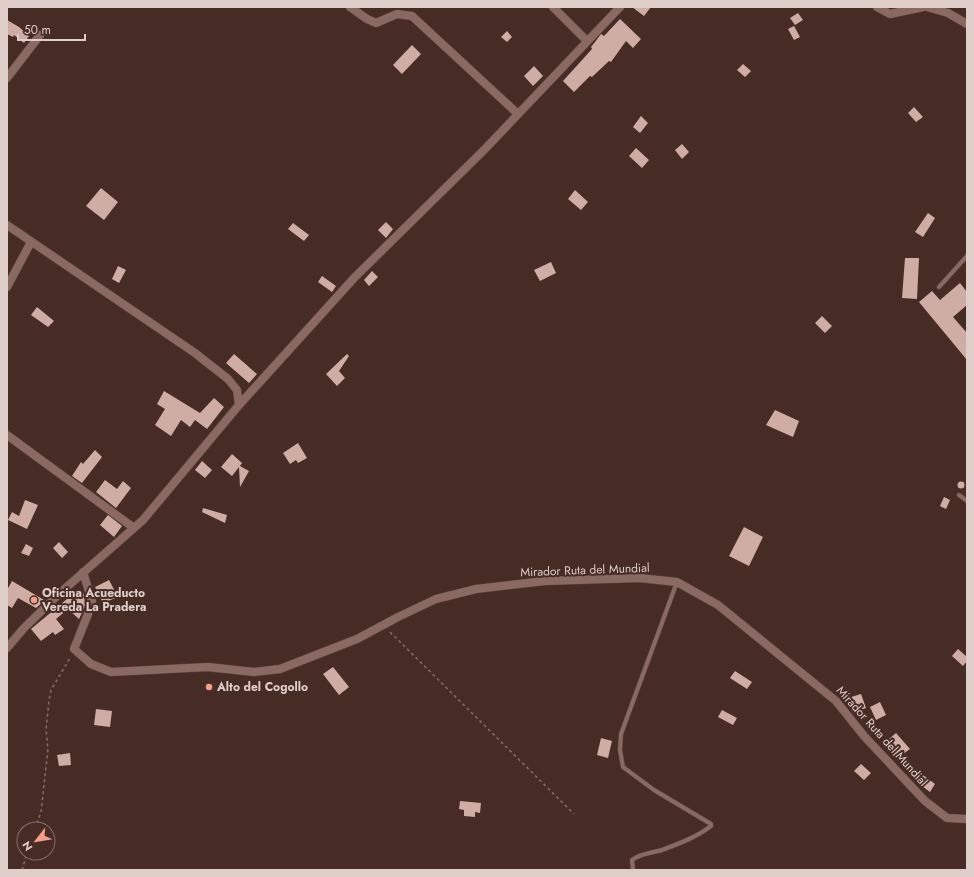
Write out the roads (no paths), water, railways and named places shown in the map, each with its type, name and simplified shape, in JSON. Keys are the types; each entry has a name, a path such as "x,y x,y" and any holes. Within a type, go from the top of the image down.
{"street":[{"path":"350,7 367,19 376,22 397,14 412,16 518,114"},
{"path":"553,7 587,41"},
{"path":"7,648 24,628 83,572 143,520 239,405 355,277 518,114 620,7"},
{"path":"877,7 890,14 923,7"},
{"path":"927,7 948,13 967,24"},
{"path":"7,78 40,35"},
{"path":"7,225 195,353 228,379 237,390 239,405"},
{"path":"7,287 31,242"},
{"path":"7,435 134,528"},
{"name":"Mirador Ruta del Mundial","path":"83,572 92,602 74,649 91,664 111,672 208,667 254,672 280,669 357,639 436,599 476,589 560,580 639,578 677,582 718,605 836,701 864,736 925,801 947,818 967,819"}],"lane":[{"path":"939,287 967,256"},
{"path":"959,495 967,501"},
{"path":"633,870 632,860 637,856 661,850 684,841 711,826 654,790 623,767 620,750 621,734 677,582"}],"place":[{"name":"Oficina Acueducto Vereda La Pradera","path":"34,600"},
{"name":"Alto del Cogollo","path":"209,687"}]}
